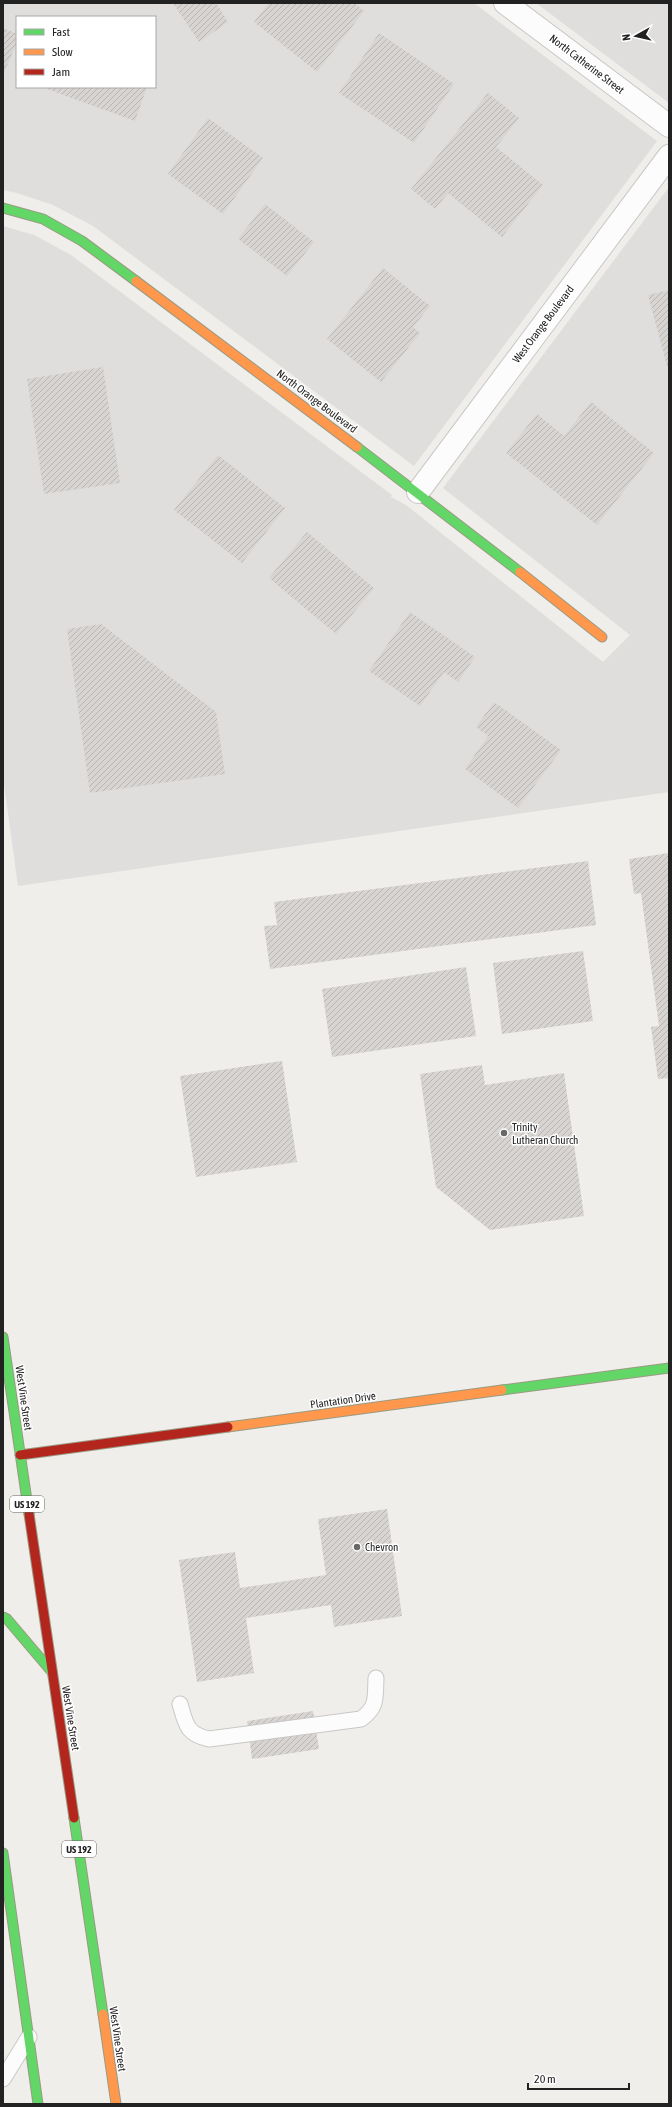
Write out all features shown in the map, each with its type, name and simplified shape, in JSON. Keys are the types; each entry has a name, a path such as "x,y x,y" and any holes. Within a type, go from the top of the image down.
{"main road":[{"name":"North Orange Boulevard","path":"3,208 43,219 82,241 418,492 602,637"},
{"name":"West Vine Street","path":"3,1337 116,2104"},
{"name":"Plantation Drive","path":"20,1454 669,1368"},
{"path":"9,1451 20,1454"},
{"path":"3,1617 8,1619 52,1672"},
{"path":"3,1853 38,2104"}],"street":[{"name":"North Catherine Street","path":"505,3 669,126"},
{"name":"West Orange Boulevard","path":"418,492 669,156"}],"lane":[{"path":"180,1704 188,1730 200,1737 209,1739 361,1719 370,1713 375,1703 376,1678"},
{"path":"3,2079 29,2037"}],"shaded area":[{"path":"3,3 474,3 657,141 414,466 93,226 53,205 3,190"},
{"path":"536,3 669,3 669,103"},
{"path":"669,187 669,792 18,886 3,777 3,226 34,235 71,255 392,495 391,497 406,505 603,662 630,635 443,488"}],"building":[{"path":"173,3 216,3 228,22 199,42"},
{"path":"269,3 354,3 364,11 317,72 254,22"},
{"path":"3,28 16,34 16,44 3,75"},
{"path":"379,33 454,84 414,143 339,93"},
{"path":"48,88 147,88 135,121"},
{"path":"488,93 519,118 496,147 543,185 502,237 448,193 435,209 411,189"},
{"path":"208,118 263,158 223,214 168,174"},
{"path":"265,204 314,242 287,276 238,239"},
{"path":"383,268 430,306 413,327 420,333 381,382 327,339"},
{"path":"669,290 669,366 667,366 648,295"},
{"path":"103,367 120,483 44,494 27,379"},
{"path":"591,402 654,453 597,525 506,453 537,414 564,436"},
{"path":"218,455 285,508 242,563 174,510"},
{"path":"307,532 374,588 336,634 269,578"},
{"path":"410,612 475,657 458,682 444,672 420,706 369,671"},
{"path":"101,624 216,712 225,774 90,793 67,629"},
{"path":"494,702 561,750 518,808 465,769 488,736 476,727"},
{"path":"669,853 669,1078 658,1079 651,1027 659,1026 641,893 634,894 629,859"},
{"path":"588,861 596,925 270,969 264,926 277,925 274,902"},
{"path":"583,951 593,1021 502,1034 493,963"},
{"path":"466,967 476,1036 332,1057 322,989"},
{"path":"282,1061 297,1162 196,1177 180,1076"},
{"path":"482,1065 485,1085 564,1073 584,1216 490,1230 436,1187 420,1074"},
{"path":"387,1509 402,1616 334,1627 331,1605 246,1618 254,1673 197,1682 179,1560 235,1552 240,1588 326,1575 318,1519"},
{"path":"313,1711 319,1749 252,1759 247,1721"}],"traffic: fast":[{"path":"3,208 43,219 82,241 136,281"},
{"path":"357,447 520,572"},
{"path":"3,1337 29,1514"},
{"path":"502,1390 669,1368"},
{"path":"3,1617 7,1619 52,1672"},
{"path":"74,1818 103,2014"},
{"path":"3,1853 38,2104"}],"traffic: slow":[{"path":"136,281 357,447"},
{"path":"520,572 602,637"},
{"path":"228,1427 502,1390"},
{"path":"103,2014 116,2104"}],"traffic: jam":[{"path":"20,1455 228,1427"},
{"path":"29,1514 74,1818"}],"place":[{"name":"Trinity Lutheran Church","path":"504,1133"},
{"name":"Chevron","path":"357,1547"}]}
